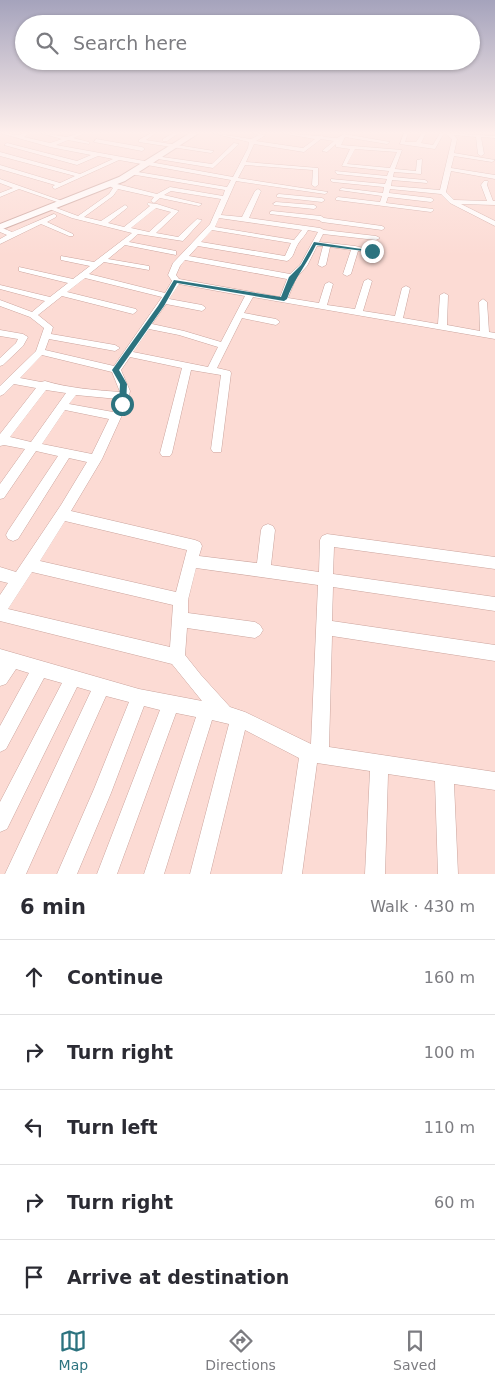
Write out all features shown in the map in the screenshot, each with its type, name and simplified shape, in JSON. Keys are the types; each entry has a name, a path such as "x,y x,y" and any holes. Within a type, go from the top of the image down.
{"street":[{"path":"25,174 62,184"},
{"path":"73,174 82,176"},
{"path":"55,187 87,174"},
{"path":"79,218 131,174"},
{"path":"137,174 229,189"},
{"path":"196,174 234,181 325,192"},
{"path":"238,174 218,216 210,228 176,265 172,275 176,281 495,336"},
{"path":"263,181 266,174"},
{"path":"315,185 316,174"},
{"path":"353,174 426,182"},
{"path":"383,204 392,174"},
{"path":"443,192 446,174"},
{"path":"468,174 495,186"},
{"path":"475,174 494,177"},
{"path":"334,180 443,192 452,202 495,224"},
{"path":"1,182 62,202"},
{"path":"452,202 493,203 484,185 486,182"},
{"path":"268,222 282,186"},
{"path":"0,196 20,187"},
{"path":"0,228 62,202 113,188 155,201 176,211 152,233"},
{"path":"126,230 170,189 225,198"},
{"path":"342,190 431,200"},
{"path":"246,219 258,191"},
{"path":"279,196 322,200"},
{"path":"338,199 431,210"},
{"path":"155,201 199,204"},
{"path":"276,204 316,207"},
{"path":"49,207 79,218 126,230 180,238 199,220"},
{"path":"102,224 125,207"},
{"path":"272,213 321,218 322,220 382,228"},
{"path":"0,242 54,216"},
{"path":"218,216 320,230 321,232 376,238"},
{"path":"42,222 71,234"},
{"path":"0,228 12,235"},
{"path":"210,228 295,242"},
{"path":"196,243 288,258 295,242 302,236 306,228"},
{"path":"33,315 137,232"},
{"path":"284,299 292,277 303,266 321,232"},
{"path":"124,243 173,253"},
{"path":"314,243 372,251"},
{"path":"322,265 327,246"},
{"path":"347,274 355,248"},
{"path":"184,257 292,277"},
{"path":"64,258 146,268"},
{"path":"22,269 75,282"},
{"path":"84,275 202,308"},
{"path":"116,370 176,281"},
{"path":"358,312 368,281"},
{"path":"322,306 329,284"},
{"path":"0,287 51,300"},
{"path":"399,318 406,288"},
{"path":"61,293 133,311"},
{"path":"211,370 250,294"},
{"path":"442,327 444,295"},
{"path":"483,302 485,335"},
{"path":"0,303 33,315 49,327 40,352 5,385"},
{"path":"239,315 276,322"},
{"path":"147,326 181,333 223,346"},
{"path":"0,333 23,337 20,344 0,363"},
{"path":"46,336 116,348"},
{"path":"0,608 63,515 96,458 124,396 124,384 116,370 40,352"},
{"path":"127,354 226,373 217,449"},
{"path":"166,453 187,366"},
{"path":"5,385 45,384 73,391 124,396"},
{"path":"45,384 1,439 96,458"},
{"path":"0,494 73,391"},
{"path":"62,406 116,417"},
{"path":"13,535 67,452"},
{"path":"63,515 194,546 192,561 181,600 178,657 195,681 232,716"},
{"path":"260,570 264,565 268,530"},
{"path":"292,874 314,754 326,628 324,580 326,542 330,540 495,563"},
{"path":"192,561 495,604"},
{"path":"30,565 181,600"},
{"path":"0,574 19,580"},
{"path":"0,614 178,657"},
{"path":"179,619 255,630"},
{"path":"326,628 495,653"},
{"path":"0,678 6,659 139,697 207,709 232,716 314,754 495,781"},
{"path":"0,743 28,696 40,669"},
{"path":"0,822 73,678"},
{"path":"15,874 102,687"},
{"path":"67,874 102,792 139,697"},
{"path":"107,874 172,703"},
{"path":"154,874 207,709"},
{"path":"200,874 232,716"},
{"path":"375,874 379,764"},
{"path":"444,773 448,874"}],"route":[{"path":"122,404 125,391 124,384 116,370 161,306 176,281 284,299 292,277 303,266 314,243 372,251"}]}
